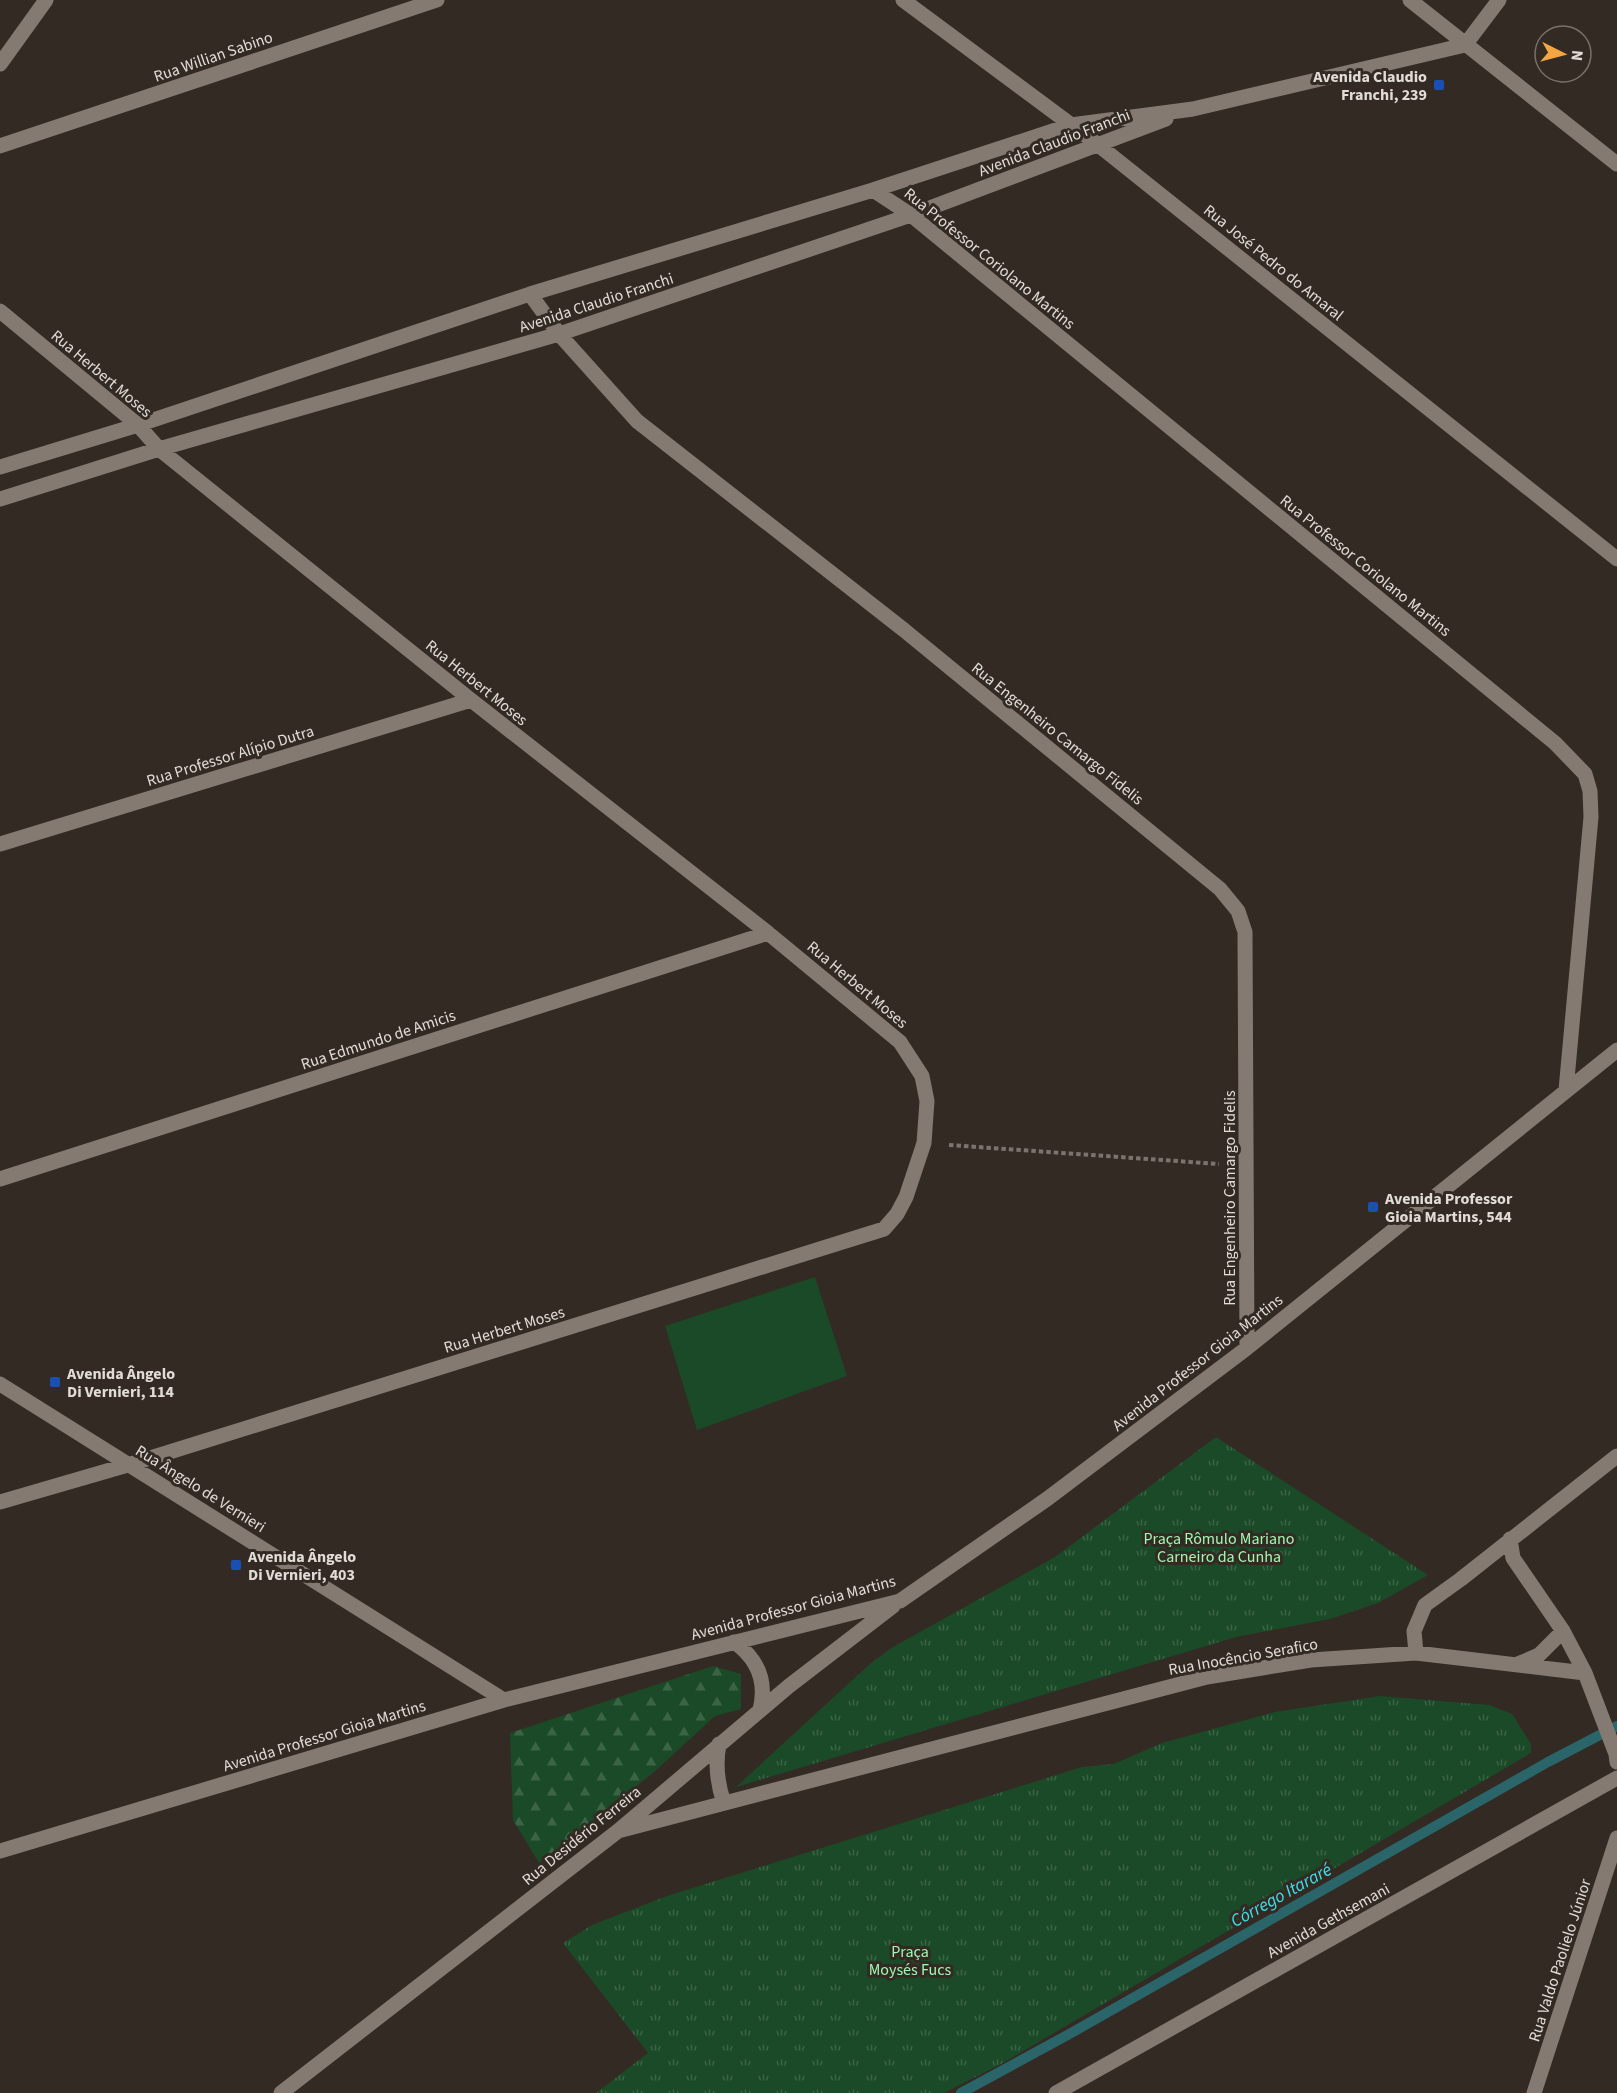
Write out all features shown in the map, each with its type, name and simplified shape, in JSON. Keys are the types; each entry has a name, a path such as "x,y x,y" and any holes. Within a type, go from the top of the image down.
{"street":[{"path":"0,64 46,0"},
{"name":"Rua Willian Sabino","path":"0,147 437,0"},
{"name":"Rua José Pedro do Amaral","path":"903,0 1097,144 1617,559"},
{"path":"1410,0 1617,164"},
{"path":"1465,45 1499,0"},
{"name":"Avenida Claudio Franchi","path":"0,467 138,425 530,294 873,190 1071,124 1193,109 1465,45"},
{"name":"Avenida Claudio Franchi","path":"0,499 159,449 559,334 911,215 1193,109"},
{"name":"Rua Professor Coriolano Martins","path":"873,190 911,215 1555,743 1585,774 1590,791 1591,817 1566,1090"},
{"name":"Rua Engenheiro Camargo Fidelis","path":"530,294 559,334 637,421 904,630 1220,890 1238,910 1245,932 1247,1348"},
{"name":"Rua Herbert Moses","path":"0,311 138,425 159,449 471,700 768,933 900,1042 922,1076 927,1101 924,1143 906,1197 897,1214 884,1229 131,1464 0,1502"},
{"name":"Rua Professor Alípio Dutra","path":"0,844 471,700"},
{"name":"Rua Edmundo de Amicis","path":"0,1179 768,933"},
{"name":"Avenida Professor Gioia Martins","path":"0,1851 504,1700 900,1601 1047,1499 1247,1348 1617,1050"},
{"name":"Rua Ângelo de Vernieri","path":"0,1384 131,1464 504,1700"},
{"path":"1416,1653 1414,1631 1425,1605 1461,1580 1617,1456"},
{"path":"1510,1539 1513,1558 1563,1631 1585,1673 1616,1758"},
{"name":"Rua Desidério Ferreira","path":"281,2093 618,1831 789,1686 900,1601"},
{"path":"1515,1665 1539,1655 1563,1631"},
{"path":"734,1642 744,1650 759,1671 763,1697 760,1710"},
{"name":"Rua Inocêncio Serafico","path":"618,1831 1207,1677 1311,1660 1416,1653 1585,1673"},
{"path":"719,1744 716,1759 717,1774 724,1803"},
{"name":"Avenida Gethsemani","path":"1056,2093 1617,1778"},
{"name":"Rua Valdo Paolielo Júnior","path":"1534,2093 1617,1838"}],"path":[{"path":"924,1143 1247,1166"}],"green space":[{"path":"815,1277 847,1376 697,1430 665,1326"},
{"name":"Praça Rômulo Mariano Carneiro da Cunha","path":"1216,1437 1428,1575 1378,1603 1330,1619 1236,1637 736,1787 871,1663 893,1647 1055,1557"},
{"path":"713,1666 741,1674 741,1709 715,1716 654,1772 539,1863 513,1820 510,1733"},
{"name":"Praça Moysés Fucs","path":"1380,1696 1489,1705 1512,1714 1531,1744 1531,1753 1001,2064 944,2093 596,2093 648,2053 563,1943 592,1925 667,1896 1082,1767 1114,1764 1162,1743 1275,1712"}],"waterway":[{"name":"Córrego Itararé","path":"961,2093 1073,2032 1548,1762 1617,1726"}],"place":[{"name":"Avenida Claudio Franchi, 239","path":"1439,85"},
{"name":"Avenida Professor Gioia Martins, 544","path":"1373,1207"},
{"name":"Avenida Ângelo Di Vernieri, 114","path":"55,1382"},
{"name":"Avenida Ângelo Di Vernieri, 403","path":"236,1565"}]}
